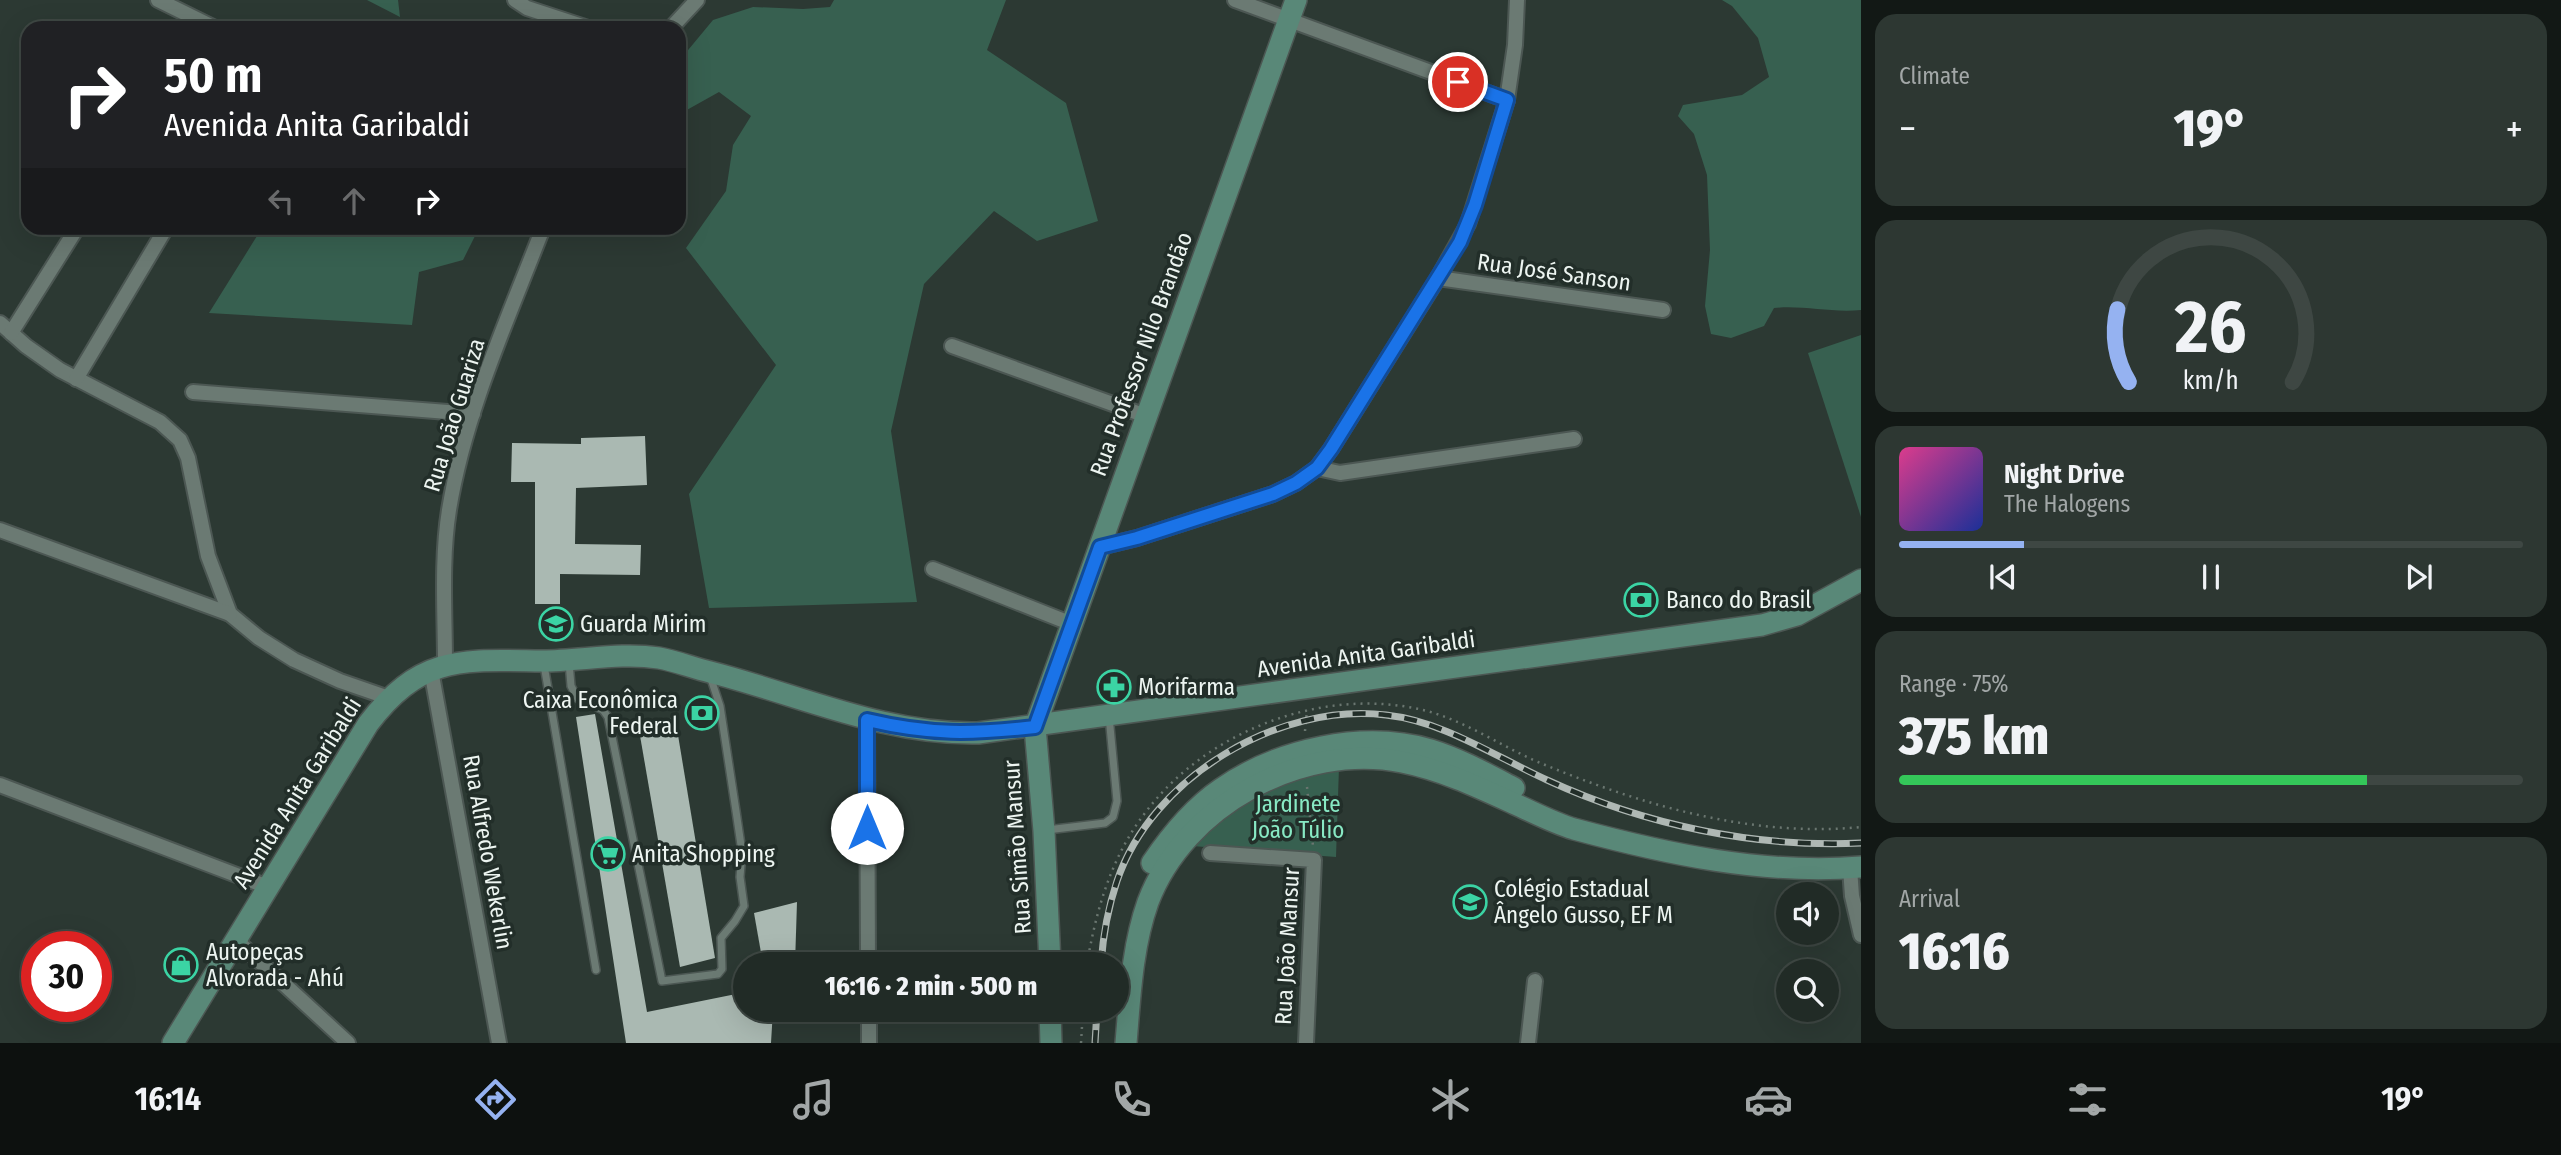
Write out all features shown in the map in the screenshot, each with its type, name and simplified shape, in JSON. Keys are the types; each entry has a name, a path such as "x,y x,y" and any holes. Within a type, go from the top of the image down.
{"main road":[{"name":"Rua Professor Nilo Brandão","path":"1035,727 1292,10"},
{"name":"Avenida Anita Garibaldi","path":"173,1043 358,740 389,698 410,681 438,667 473,660 569,661 636,656 661,658 758,684 867,720 896,727 951,733 1035,727 1762,625 1797,615 1861,580"},
{"name":"Rua Simão Mansur","path":"1035,727 1044,831 1049,952"},
{"path":"1121,952 1129,915 1139,888 1151,864 1171,836 1220,789 1249,771 1278,759 1340,745 1396,744 1428,750 1490,776 1609,836"},
{"path":"1126,1043 1136,947 1150,899 1163,872 1194,831 1214,813 1264,781 1305,767 1345,759 1399,761 1473,784 1551,821 1653,848 1738,864 1780,868 1855,868"},
{"path":"1050,1022 1051,1043"},
{"path":"1113,1043 1115,1022"}],"street":[{"path":"158,0 201,21"},
{"path":"515,0 527,8 567,21"},
{"path":"678,21 697,0"},
{"path":"1235,0 1292,10 1507,100"},
{"path":"1100,547 1254,502 1296,483 1317,468 1438,278 1468,224 1507,100 1515,45 1517,0"},
{"path":"11,334 73,235"},
{"path":"76,379 162,235"},
{"name":"Rua João Guariza","path":"438,667 447,531 454,487 473,414 540,235"},
{"name":"Rua José Sanson","path":"1438,278 1663,310"},
{"path":"0,323 11,334 76,379 160,422 180,440 188,458 208,556 230,614"},
{"path":"952,346 1146,416"},
{"path":"193,392 473,414"},
{"path":"1317,468 1340,473 1574,439"},
{"path":"0,530 230,614 259,638 294,660 340,681 389,698"},
{"path":"933,569 1072,624"},
{"name":"Rua Alfredo Wekerlin","path":"438,667 499,1043"},
{"path":"867,720 868,952"},
{"path":"0,785 268,887"},
{"path":"1210,853 1314,860"},
{"name":"Rua João Mansur","path":"1306,1043 1314,860"},
{"path":"1855,868 1852,896 1861,935"},
{"path":"236,940 348,1043"},
{"path":"1528,1043 1535,981"},
{"path":"869,1022 869,1043"}],"lane":[{"path":"544,661 596,970"},
{"path":"569,661 571,685 578,699 603,710 608,717 662,981 718,974 722,969 720,938 744,906 740,877 742,852 736,811 720,706 709,672"},
{"path":"1044,831 1105,823 1113,817 1117,801 1109,716"}],"path":[{"path":"1305,742 1308,688"},
{"name":"Rua João Mansur","path":"1305,767 1314,860"},
{"path":"1081,1043 1082,1022"}],"green space":[{"path":"367,0 398,0 400,17"},
{"path":"834,0 1006,0 987,50 1066,103 1098,221 1037,241 994,211 924,284 891,431 917,602 709,608 689,494 776,365 686,248 726,191 733,145 751,116 719,92 686,110 686,53 713,20 753,7 830,7"},
{"path":"1722,0 1861,0 1861,310 1774,308 1764,326 1731,338 1711,334 1705,306 1710,250 1707,175 1694,134 1678,116 1683,105 1742,95 1769,77 1758,38 1732,6"},
{"path":"258,235 476,235 463,260 419,272 412,325 209,313"},
{"path":"1861,335 1861,517 1808,353"},
{"name":"Jardinete João Túlio","path":"1339,767 1336,857 1192,846 1236,808 1282,783"}],"building":[{"path":"645,436 647,485 576,488 575,544 641,545 640,575 560,574 560,604 535,604 535,482 511,482 512,443 581,444 581,438"},
{"name":"Anita Shopping","path":"595,714 647,1012 733,995 733,1022 772,1022 771,1043 626,1043 576,717"},
{"name":"Anita Shopping","path":"675,717 715,958 680,967 638,724"},
{"name":"Anita Shopping","path":"797,902 795,952 761,952 754,913"}],"railway":[{"path":"1102,952 1111,901 1134,843 1159,809 1189,779 1224,754 1263,734 1304,721 1345,714 1386,715 1428,724 1584,796 1661,821 1740,837 1781,842 1861,843"},
{"path":"1095,1043 1096,1022"}],"place":[{"name":"Banco do Brasil","path":"1641,600"},
{"name":"Guarda Mirim","path":"556,624"},
{"name":"Morifarma","path":"1114,687"},
{"name":"Caixa Econômica Federal","path":"702,713"},
{"name":"Anita Shopping","path":"608,854"},
{"name":"Colégio Estadual Ângelo Gusso, EF M","path":"1470,902"},
{"name":"Autopeças Alvorada - Ahú","path":"181,965"}],"route":[{"path":"867,828 867,720 896,727 951,733 1035,727 1100,547 1254,502 1296,483 1317,468 1460,242 1475,205 1507,100 1458,82"}]}
